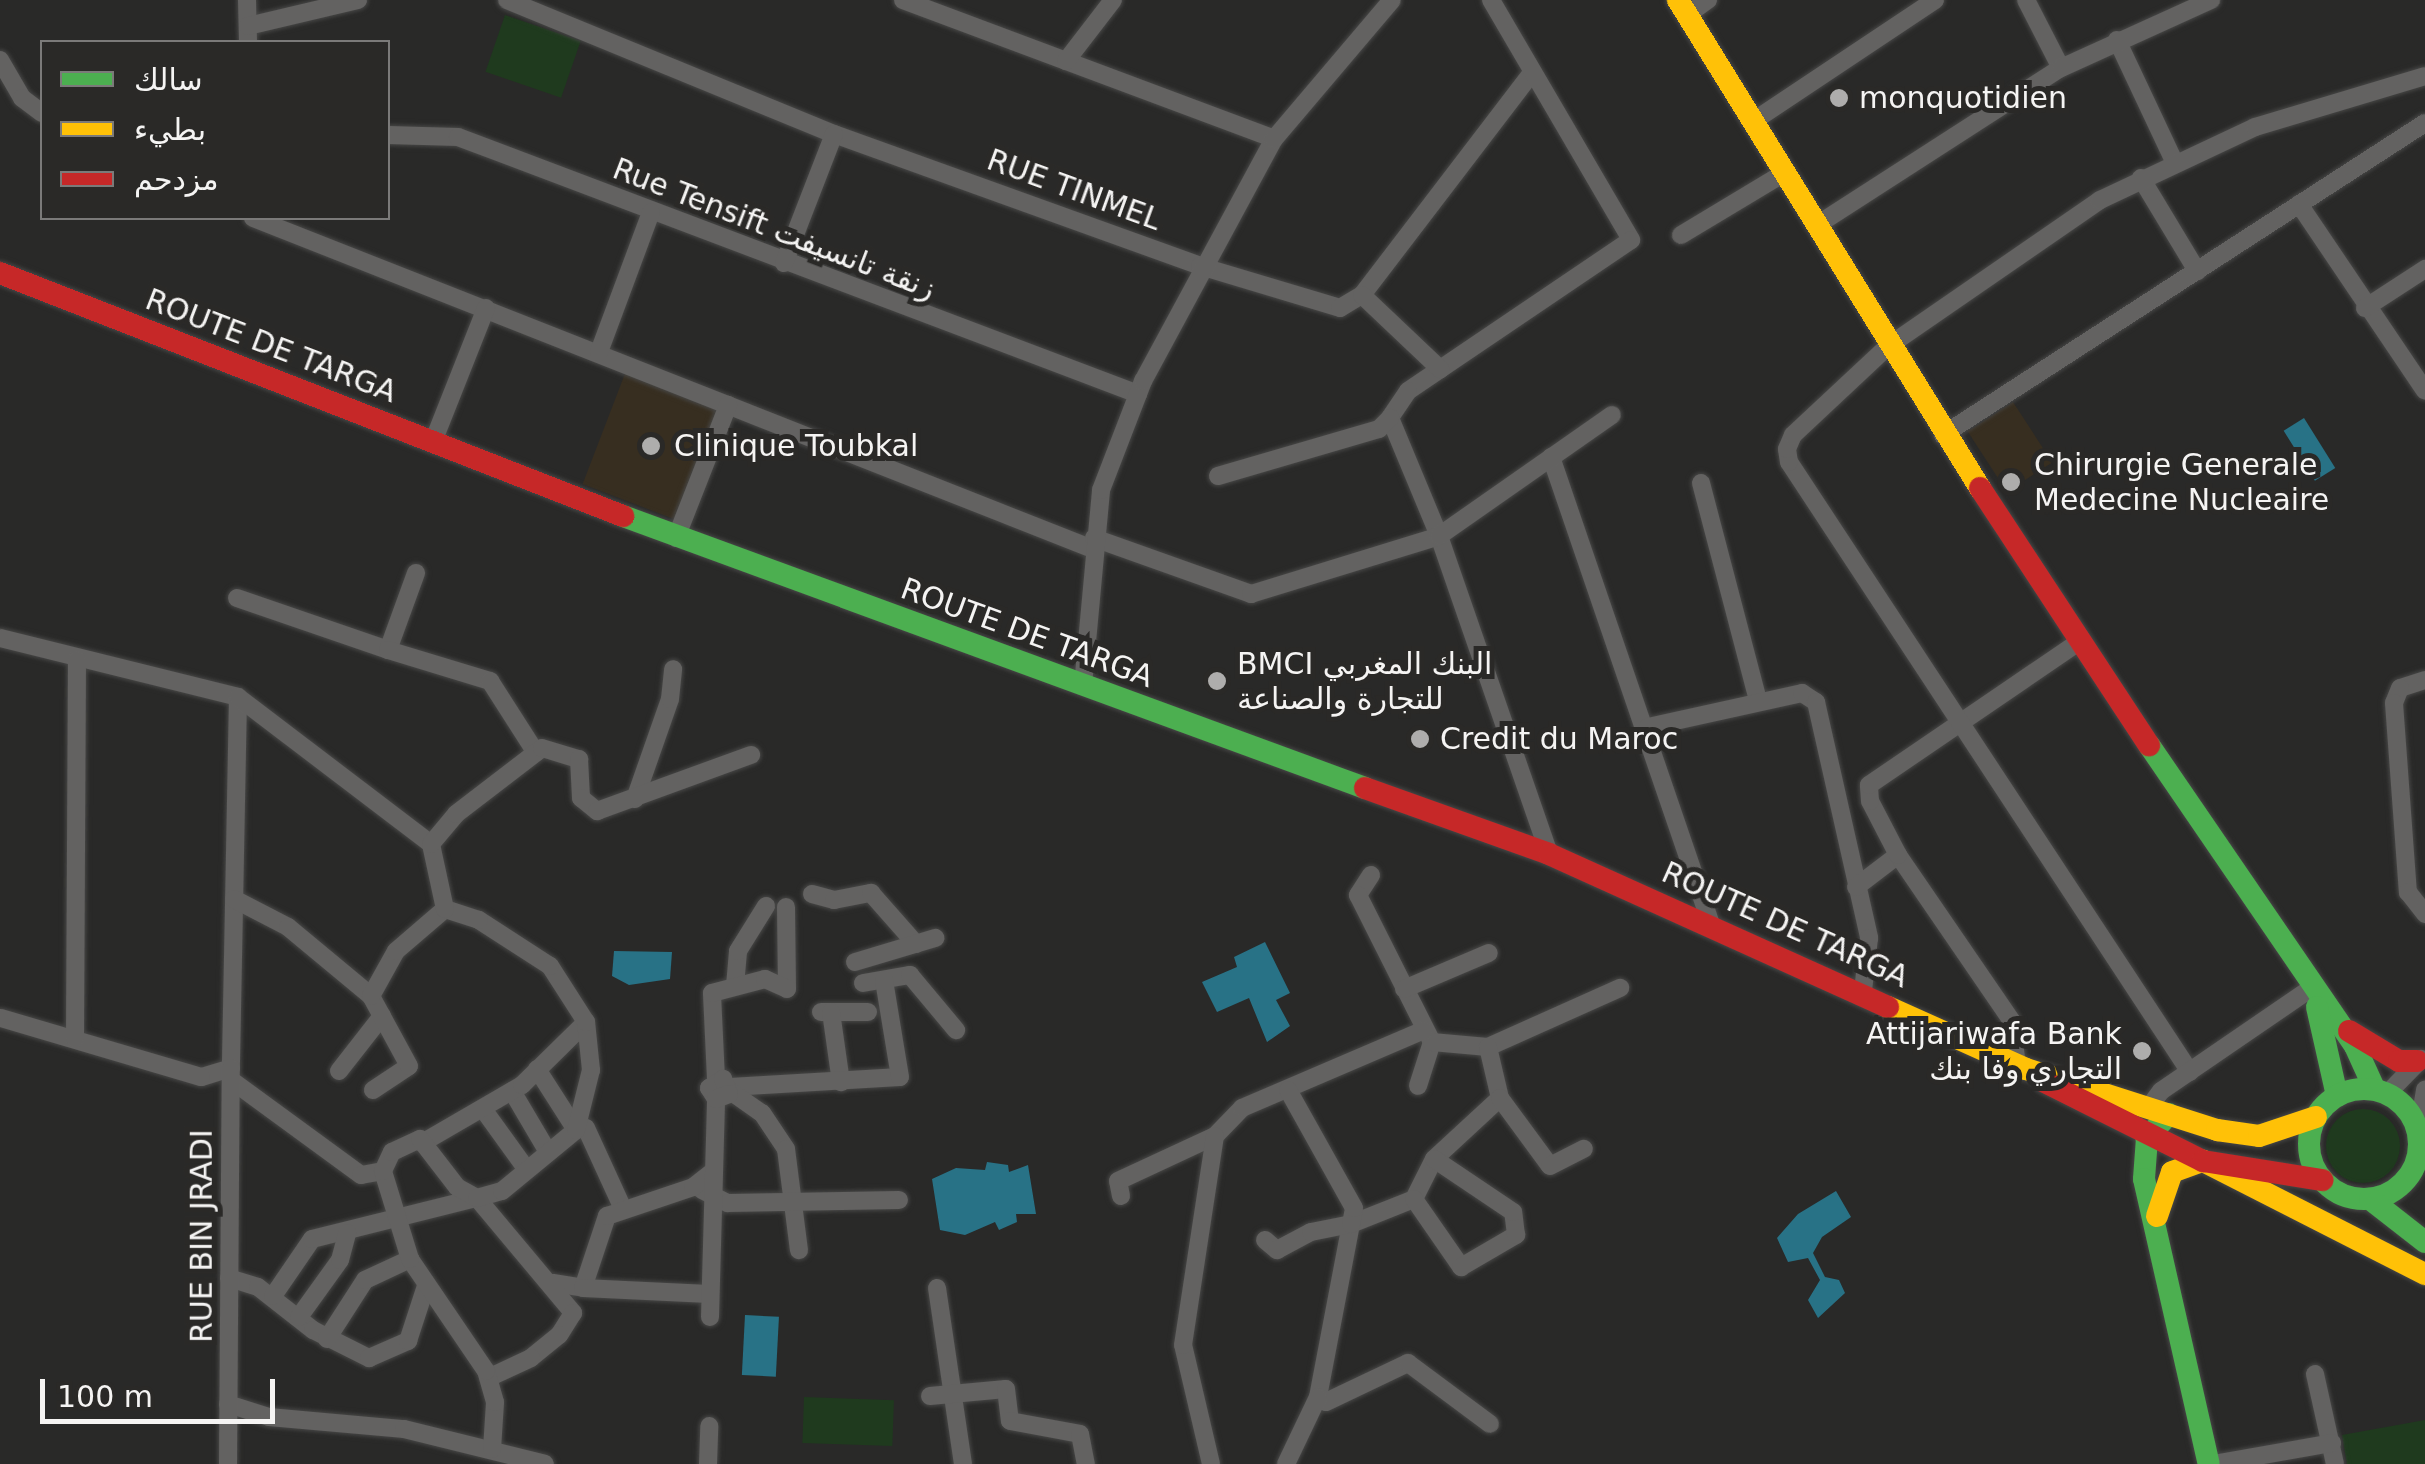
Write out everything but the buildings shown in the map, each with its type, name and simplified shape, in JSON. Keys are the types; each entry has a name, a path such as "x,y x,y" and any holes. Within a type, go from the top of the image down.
{"main road":[{"path":"1682,7 1817,224 1888,347 2079,642 2381,1092 2408,1110 2421,1146 2401,1186 2370,1199 2344,1196 2322,1180 2309,1150 2316,1117 2338,1096 2381,1092"},
{"name":"ROUTE DE TARGA","path":"0,272 676,538 1549,854 1863,990 2021,1067 2146,1138 2203,1161 2322,1180"},
{"path":"2310,989 2338,1096"},
{"path":"2340,1026 2399,1061 2421,1059"},
{"name":"ROUTE DE TARGA","path":"2021,1067 2259,1136 2316,1117"},
{"path":"2159,1110 2146,1138 2144,1180 2211,1464"},
{"path":"2156,1219 2172,1172 2203,1161 2425,1274"},
{"path":"2370,1199 2425,1242"}],"street":[{"path":"248,0 248,34 358,0"},
{"name":"RUE TINMEL","path":"506,0 834,134 1200,266 1340,308 1362,295"},
{"path":"1066,61 1113,0"},
{"path":"1083,684 1094,543 1106,469 1138,394 1200,266 1274,139 1392,0"},
{"path":"1218,476 1379,428 1390,418 1398,399 1630,245 1628,228 1491,0"},
{"path":"1682,7 1708,0"},
{"path":"1752,122 1934,0"},
{"path":"2026,0 2062,68"},
{"path":"1817,224 2062,68 2174,6 2212,0"},
{"path":"917,2 1274,139"},
{"path":"2117,40 2174,161"},
{"path":"0,60 22,98 40,112"},
{"path":"1440,369 1362,295 1532,72"},
{"path":"2190,1072 1786,455 1793,435 1888,347 1981,278 2141,178 2256,127 2425,76"},
{"path":"1944,435 2425,123"},
{"path":"784,263 834,134"},
{"name":"Rue Tensift زنقة تانسيفت","path":"390,135 458,137 1138,394"},
{"path":"1681,234 1784,172"},
{"path":"2141,178 2197,271"},
{"path":"2300,204 2365,308 2425,391"},
{"path":"599,352 651,212"},
{"path":"258,220 728,405 1094,543 1251,594 1439,536 1612,415"},
{"path":"2365,308 2425,269"},
{"path":"433,442 486,308"},
{"path":"676,538 728,405"},
{"path":"1390,418 1439,536 1549,854"},
{"path":"1551,457 1648,728 1711,923"},
{"path":"1701,483 1758,700"},
{"path":"388,650 416,573"},
{"path":"236,598 490,681 536,752"},
{"path":"0,638 76,660 238,697 432,844 445,909"},
{"path":"2021,1067 2011,1020 1898,855 1870,801 1873,779 2079,642"},
{"path":"75,1039 76,660"},
{"path":"635,799 670,699 673,669"},
{"path":"2425,680 2400,688 2394,703 2408,892 2425,914"},
{"path":"1648,728 1802,693 1816,702 1869,938 1863,990"},
{"name":"RUE BIN JRADI","path":"228,1464 230,1074 238,697"},
{"path":"432,844 456,814 542,748 579,759 581,798 597,811 751,755"},
{"path":"1843,816 1870,801"},
{"path":"1856,887 1898,855"},
{"path":"1371,875 1358,895 1428,1036 1418,1086"},
{"path":"812,894 834,900 871,892 925,941 855,962"},
{"path":"234,899 288,926 371,996 409,1066 373,1090"},
{"path":"735,986 738,950 766,906"},
{"path":"710,1316 702,1190 710,1173 723,1089 712,993 765,979 786,989 786,907"},
{"path":"371,996 396,951 445,909"},
{"path":"445,909 479,920 550,966 586,1022 591,1070 576,1130"},
{"path":"1404,990 1490,953"},
{"path":"863,983 910,975 956,1030"},
{"path":"723,1089 900,1077 884,980"},
{"path":"1121,1196 1118,1181 1214,1136 1242,1108 1428,1036 1488,1048 1620,988"},
{"path":"2159,1110 2190,1072 2310,989"},
{"path":"841,1082 826,1012 868,1012"},
{"path":"339,1071 382,1016"},
{"path":"0,1018 201,1077 230,1074 361,1176 383,1171"},
{"path":"492,1449 495,1402 488,1378 410,1259 383,1171 392,1152 422,1143 512,1091 586,1022"},
{"path":"1488,1048 1500,1098 1550,1166 1584,1149"},
{"path":"2381,1092 2421,1059"},
{"path":"537,1069 576,1130"},
{"path":"723,1089 762,1113 786,1149 799,1250"},
{"path":"1286,1464 1318,1397 1354,1208 1288,1090"},
{"path":"2421,1146 2425,1090"},
{"path":"512,1091 548,1152"},
{"path":"1265,1240 1277,1250 1311,1232 1351,1224 1414,1199 1434,1159 1500,1098"},
{"path":"483,1110 527,1170"},
{"path":"274,1296 312,1239 396,1221 502,1191 576,1130 586,1128 624,1209"},
{"path":"1211,1464 1183,1345 1214,1136"},
{"path":"422,1143 447,1178 476,1198 553,1283 574,1313 559,1335 515,1368 488,1378"},
{"path":"1414,1199 1461,1268 1516,1235 1513,1212 1434,1159"},
{"path":"583,1288 607,1216 624,1209 702,1190 728,1203 898,1200"},
{"path":"299,1316 340,1260 346,1233"},
{"path":"327,1339 365,1280 410,1259"},
{"path":"229,1278 274,1296 327,1339 369,1358 408,1341 426,1286"},
{"path":"553,1283 710,1294"},
{"path":"937,1288 963,1464"},
{"path":"1318,1397 1326,1402 1408,1363 1490,1424"},
{"path":"2315,1374 2336,1464"},
{"path":"930,1396 1006,1389 1010,1420 1080,1434 1086,1464"},
{"path":"228,1404 269,1417 404,1429 545,1464"},
{"path":"708,1426 708,1464"},
{"path":"2211,1464 2332,1443"}],"shaded area":[{"name":"Clinique Toubkal","path":"626,371 721,408 678,521 583,484"},
{"path":"2013,402 2052,462 2007,492 1968,431"}],"green space":[{"path":"505,15 581,41 561,98 485,72"},
{"path":"2363,1109 2389,1120 2400,1146 2389,1172 2363,1183 2337,1172 2326,1146 2337,1120"},
{"path":"804,1397 894,1400 892,1446 802,1443"},
{"path":"2425,1420 2425,1464 2347,1464 2342,1435"}],"water":[{"path":"2304,418 2335,468 2315,481 2284,431"},
{"path":"1265,942 1290,993 1276,1000 1290,1026 1267,1042 1249,998 1217,1012 1202,982 1237,967 1234,957"},
{"path":"614,951 672,952 670,979 629,985 612,976"},
{"path":"987,1162 1008,1165 1009,1172 1028,1165 1036,1214 1016,1214 1017,1222 999,1230 995,1222 965,1235 940,1230 932,1179 956,1168 985,1170"},
{"path":"1836,1191 1851,1217 1822,1237 1813,1253 1825,1277 1839,1280 1845,1293 1818,1318 1808,1300 1820,1280 1808,1258 1788,1262 1777,1238 1798,1214"},
{"path":"745,1315 779,1317 776,1377 742,1375"}],"traffic: fast":[{"path":"623,516 1365,788"},
{"path":"2149,745 2355,1046 2375,1090"},
{"path":"2317,1007 2337,1096"},
{"path":"2364,1089 2385,1093 2403,1105 2415,1123 2419,1144 2415,1165 2403,1183 2385,1195 2364,1199 2343,1195 2325,1183 2313,1165 2309,1144 2313,1123 2325,1105 2343,1093 2364,1089"},
{"path":"2169,1114 2147,1138 2144,1179 2209,1464"},
{"path":"2370,1199 2425,1242"}],"traffic: slow":[{"path":"1678,0 1980,488"},
{"path":"1888,1007 2026,1069 2217,1130 2259,1136 2316,1117"},
{"path":"2157,1216 2172,1172 2203,1161 2425,1274"}],"traffic: jam":[{"path":"0,273 623,516"},
{"path":"1980,488 2149,745"},
{"path":"1365,788 1549,854 1888,1007"},
{"path":"2349,1031 2399,1061 2417,1061"},
{"path":"2045,1082 2203,1161 2322,1180"}],"place":[{"name":"monquotidien","path":"1839,98"},
{"name":"Clinique Toubkal","path":"651,446"},
{"name":"Chirurgie Generale Medecine Nucleaire","path":"2011,482"},
{"name":"BMCI البنك المغربي للتجارة والصناعة","path":"1217,681"},
{"name":"Credit du Maroc","path":"1420,739"},
{"name":"Attijariwafa Bank التجاري وفا بنك","path":"2142,1051"}]}
